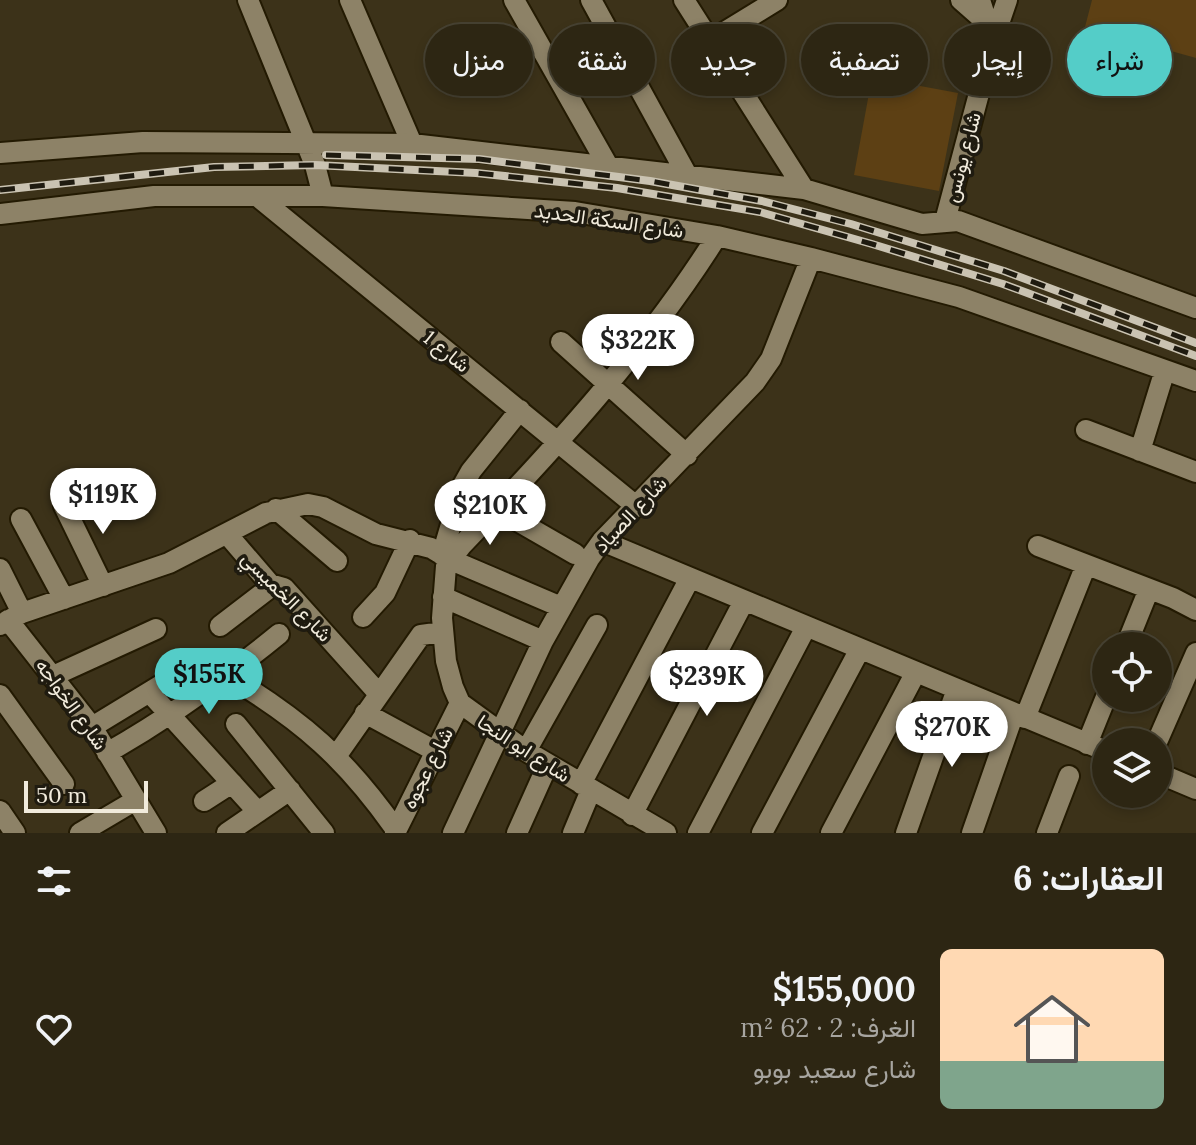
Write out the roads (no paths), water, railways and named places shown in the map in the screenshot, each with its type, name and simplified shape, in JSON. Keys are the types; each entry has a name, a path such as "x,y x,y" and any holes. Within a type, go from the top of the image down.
{"street":[{"path":"248,0 305,142 323,196"},
{"path":"350,0 412,144"},
{"path":"514,0 608,166"},
{"path":"591,0 687,175"},
{"path":"684,0 699,24"},
{"path":"738,24 777,0"},
{"path":"961,0 982,24"},
{"path":"980,0 987,24"},
{"name":"شارع يونس","path":"994,24 1007,0"},
{"path":"745,96 804,189"},
{"name":"شارع يونس","path":"945,221 974,96"},
{"path":"0,153 143,142 412,144 804,189 922,224 958,221 1196,308"},
{"name":"شارع السكة الحديد","path":"0,214 154,196 323,196 575,212 717,236 959,297 1196,381"},
{"name":"شارع 1","path":"257,196 636,506"},
{"name":"شارع ابو النجا","path":"649,826 526,751 460,703 453,687 443,632 446,558 497,509 608,384 672,304 717,236"},
{"name":"شارع الصياد","path":"453,833 543,641 602,541 755,382 771,359 811,258"},
{"path":"561,342 687,455"},
{"path":"1140,451 1165,370"},
{"path":"446,558 462,487 471,471 520,410"},
{"path":"1086,430 1196,472"},
{"path":"10,619 169,563 276,509 308,504 323,507 376,534 410,540 561,607"},
{"path":"64,506 103,586"},
{"path":"276,509 337,561"},
{"path":"497,509 575,554"},
{"path":"21,519 64,599"},
{"name":"شارع الخميسي","path":"227,534 272,586 284,588 379,694"},
{"path":"363,617 385,593 410,540"},
{"path":"602,541 1092,746"},
{"path":"1038,546 1196,610"},
{"path":"972,833 1086,565"},
{"name":"شارع الخواجه","path":"0,569 10,619 92,727 156,833"},
{"path":"573,833 586,787 690,578"},
{"path":"220,626 272,586"},
{"path":"1132,632 1149,589"},
{"path":"443,597 543,641"},
{"path":"649,826 744,601"},
{"path":"526,751 597,625"},
{"path":"698,833 806,627"},
{"path":"53,676 156,629"},
{"path":"337,755 421,635 443,632"},
{"path":"107,753 171,716 228,676 279,634"},
{"path":"762,833 860,649"},
{"path":"1163,728 1196,653"},
{"path":"831,833 916,672"},
{"path":"92,727 179,674"},
{"path":"228,676 274,703 337,755 366,788 395,832"},
{"path":"906,833 957,689"},
{"path":"150,693 258,812"},
{"path":"0,695 64,784"},
{"name":"شارع عجوه","path":"395,832 460,703"},
{"path":"365,713 435,751"},
{"path":"236,724 324,833"},
{"path":"517,833 548,764"},
{"path":"1047,833 1069,776"},
{"path":"1172,779 1196,789"},
{"path":"204,801 232,783"},
{"path":"227,833 290,790"},
{"path":"80,833 136,800"},
{"path":"0,811 15,833"}],"railway":[{"path":"326,155 479,159 650,181 762,201 851,224 1004,271 1196,343"},
{"path":"0,190 214,167 315,165 476,173 617,188 760,212 872,244 1003,284 1196,356"}]}
